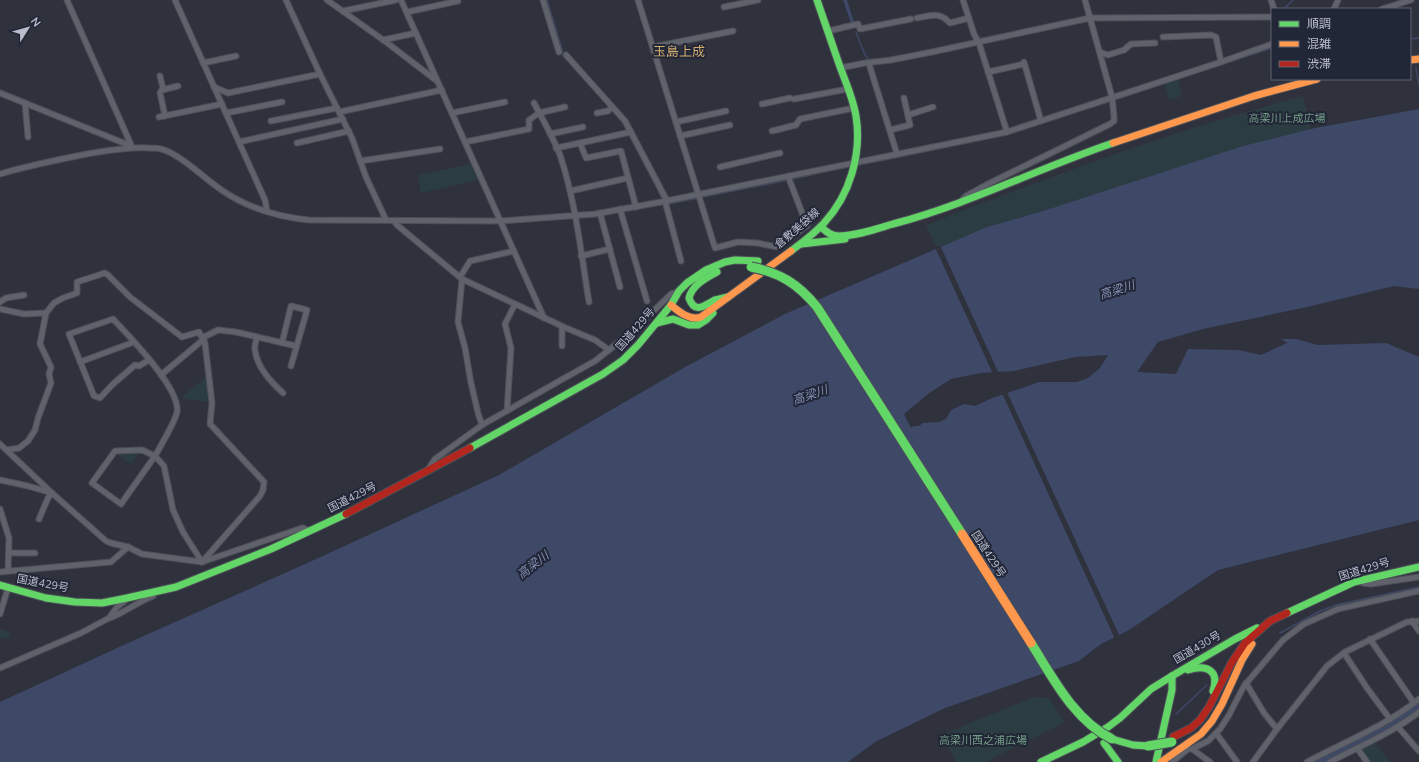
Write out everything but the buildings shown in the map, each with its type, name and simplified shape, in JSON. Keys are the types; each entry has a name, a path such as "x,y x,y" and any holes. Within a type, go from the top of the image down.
{"main road":[{"name":"倉敷美袋線","path":"671,305 679,312 688,316 698,318 708,313 821,227 844,194 852,176 855,163 858,141 857,128 854,108 818,0"},
{"path":"821,227 831,235 853,235 916,218 959,203 1110,144 1254,96 1313,80"},
{"path":"800,244 852,238 869,231"},
{"name":"国道429号","path":"4,587 46,598 76,602 102,603 176,587 271,549 311,531 428,471 503,431 603,374 623,360 638,345 671,305 679,291 696,276 715,266 735,260 754,264 778,266 806,286 821,303 1067,689 1082,710 1109,733 1111,739"},
{"name":"国道429号","path":"671,305 693,285 717,272 738,266 754,264 793,282 802,290 817,307 1064,693 1086,722 1111,739 1139,741 1149,744 1173,740 1191,733 1208,717 1233,666 1247,647 1295,609"},
{"path":"717,272 694,287 689,297 690,301 699,308 728,297"},
{"path":"657,323 676,319 691,325 698,324 704,322 719,304"},
{"name":"国道429号","path":"1173,740 1200,720 1209,708 1238,652 1245,643 1270,621 1354,582 1419,567"},
{"name":"国道430号","path":"1156,762 1172,690 1172,676 1235,639 1270,621"},
{"path":"1161,762 1176,749 1197,736 1214,718 1223,702 1242,659 1257,638"},
{"path":"1041,762 1083,742 1108,727 1120,718 1151,689 1172,676 1192,668 1206,668"},
{"path":"1172,690 1177,682 1183,677 1192,672 1206,668"},
{"name":"国道429号","path":"1206,668 1212,671 1216,678 1209,708"},
{"path":"1111,739 1118,762"}],"street":[{"path":"67,0 132,147"},
{"path":"175,0 265,200 267,211"},
{"path":"286,0 320,74 349,131 366,177 386,220"},
{"path":"327,0 438,82"},
{"path":"343,11 396,0"},
{"path":"401,0 544,318"},
{"path":"543,0 559,52"},
{"path":"645,0 638,1 715,248 738,242 757,243 777,247 807,226 788,177"},
{"path":"724,7 758,0"},
{"path":"963,0 1007,132"},
{"path":"959,203 966,196 986,185 1114,121 1112,98 1085,0"},
{"path":"1391,6 1393,0"},
{"path":"1385,8 1410,0"},
{"path":"407,12 458,1"},
{"path":"828,31 858,24 860,29 936,15 944,16 950,23 969,18"},
{"path":"840,68 932,52 1089,16 1271,17"},
{"path":"653,47 733,31"},
{"path":"383,40 416,33"},
{"path":"1163,37 1211,34 1216,38 1221,62"},
{"path":"1100,52 1108,55 1124,50 1131,44 1155,43"},
{"path":"0,174 45,162 132,147 161,149 174,155 223,192 238,200 288,218 308,220 501,221 576,216 636,207 698,195 1007,132 1271,44"},
{"path":"566,55 611,108 625,121 629,132 666,201 682,261"},
{"path":"203,63 236,56"},
{"path":"988,72 1024,63 1041,121"},
{"path":"869,64 897,154"},
{"path":"214,87 228,93 320,74"},
{"path":"160,76 163,88 160,93 165,116"},
{"path":"162,90 178,86"},
{"path":"762,104 848,89"},
{"path":"271,121 442,90"},
{"path":"0,93 132,147"},
{"path":"890,130 910,125 904,98"},
{"path":"226,113 282,102"},
{"path":"452,113 505,102"},
{"path":"534,102 556,148 570,191 576,216 589,302"},
{"path":"25,103 28,137"},
{"path":"159,117 222,104"},
{"path":"465,142 529,129 529,120 539,113 565,107"},
{"path":"908,115 933,107"},
{"path":"597,113 608,111 611,108"},
{"path":"772,131 796,125 800,119 854,108"},
{"path":"676,122 726,111"},
{"path":"239,142 343,119"},
{"path":"680,136 730,125"},
{"path":"550,134 583,127"},
{"path":"297,143 349,131"},
{"path":"556,148 629,132"},
{"path":"580,142 586,158 621,151 636,207"},
{"path":"360,161 440,149"},
{"path":"720,166 780,153"},
{"path":"570,191 628,178"},
{"path":"620,209 647,301"},
{"path":"600,213 620,287"},
{"path":"394,221 397,226 461,278 562,327 595,340 609,350"},
{"path":"581,256 610,249"},
{"path":"482,425 470,383 465,348 458,322 461,278 470,261 514,251"},
{"path":"7,450 19,448 28,441 35,430 51,383 49,374 50,367 40,344 46,314 54,303 77,292 77,282 104,273 112,278 130,298 182,337 199,332 204,339 212,403 210,424 264,482 263,490 260,496 202,562"},
{"path":"428,471 430,465 435,459 482,425 595,361 639,325 671,294 679,291"},
{"path":"0,302 6,298 24,295"},
{"path":"507,411 511,348 505,324 515,304"},
{"path":"282,343 291,306 307,310 291,366"},
{"path":"0,309 24,314 46,314"},
{"path":"149,360 139,366 136,365 112,385 100,398 94,396 69,334 113,319 134,342 149,360 161,375 174,395 177,404 177,413 155,456 121,504 92,483 115,451 142,450 155,456 164,466 173,510 183,532 202,562"},
{"path":"562,327 562,346"},
{"path":"161,375 204,339 204,337 218,330 236,332 296,346"},
{"path":"257,337 254,349 259,365 272,383 282,393"},
{"path":"80,362 134,342"},
{"path":"0,444 106,541 128,546 142,554 202,562 299,529 303,528 311,531"},
{"path":"0,480 52,493"},
{"path":"39,519 48,498 52,493"},
{"path":"0,509 9,538 8,571"},
{"path":"0,572 112,562 128,546"},
{"path":"9,554 35,554"},
{"path":"1354,582 1371,584 1419,576"},
{"path":"0,614 4,587"},
{"path":"0,668 81,633 109,618 125,612 140,602 176,587"},
{"path":"1172,762 1188,749 1192,750 1208,741 1229,715 1246,683 1283,640 1304,624 1338,609 1419,591"},
{"path":"109,618 117,607 127,598"},
{"path":"1412,620 1419,631"},
{"path":"1253,762 1276,730 1327,666 1344,653 1370,639 1412,620 1419,621"},
{"path":"1370,639 1414,703"},
{"path":"1344,653 1367,688 1397,727 1419,751"},
{"path":"1246,683 1276,730"},
{"path":"1307,762 1391,719 1419,699"},
{"path":"1330,762 1397,727 1419,712"},
{"path":"1216,732 1237,762"},
{"path":"1356,748 1367,762"},
{"path":"1192,750 1210,762"}],"green space":[{"path":"1178,79 1182,96 1169,100 1165,83"},
{"name":"高梁川上成広場","path":"1303,96 1310,129 1243,146 1043,211 987,227 937,249 926,225 1112,155 1255,109"},
{"path":"471,164 478,180 421,193 418,175"},
{"path":"206,377 209,402 181,398"},
{"path":"140,452 131,464 117,454"},
{"path":"0,629 10,632 8,639 0,637"},
{"name":"高梁川西之浦広場","path":"1034,697 1049,698 1065,722 985,762 956,762 941,735"},
{"path":"1374,742 1390,762 1369,762 1359,750"}],"water":[{"path":"843,0 847,0 854,22 851,23"},
{"path":"0,89 125,140 125,142 0,91"},
{"name":"高梁川","path":"1419,109 1419,289 1394,286 1307,307 1203,329 1158,342 1137,372 1176,374 1188,349 1238,350 1261,355 1287,343 1281,339 1296,339 1318,345 1386,343 1419,357 1419,520 1218,570 1129,630 1101,644 1079,661 945,708 875,742 848,762 0,762 0,702 499,475 687,366 785,314 987,227 1043,211 1243,146 1310,129","holes":["1108,355 1100,368 1088,378 1077,382 1039,382 990,399 975,406 964,404 951,410 946,419 939,422 923,423 919,426 914,426 911,428 904,414 928,394 951,379 981,373 1014,371 1075,357"]}],"pier":[{"path":"940,245 999,374 993,374 935,247"},
{"path":"1007,392 1120,637 1115,639 1002,393"}],"waterway":[{"path":"547,0 564,56"},
{"path":"1285,8 1293,0"},
{"path":"978,39 1074,19"},
{"path":"856,32 865,55 869,60"},
{"path":"1411,39 1419,38"},
{"path":"910,54 975,40"},
{"path":"1114,100 1271,48"},
{"path":"1416,68 1419,86"},
{"path":"1057,118 1111,101"},
{"path":"988,138 1008,134"},
{"path":"879,161 984,139"},
{"path":"647,167 662,198"},
{"path":"791,179 811,175"},
{"path":"702,197 788,180"},
{"path":"668,204 698,198"},
{"path":"1280,633 1320,611 1336,605 1419,587"},
{"path":"1176,714 1207,685"},
{"path":"1317,762 1387,727 1419,705"}],"traffic: fast":[{"path":"791,251 820,227 841,200 852,173 857,145 856,116 853,102 817,0"},
{"path":"821,227 827,232 836,236 860,234 949,206 1113,143"},
{"path":"801,244 845,239"},
{"path":"470,448 603,374 623,360 638,345 671,305 679,291 687,283 706,270 725,262 735,260 758,261"},
{"path":"751,267 762,269 780,276 796,286 817,307 962,534"},
{"path":"717,272 704,279 693,289 689,298 691,303 694,306 700,307 715,300 728,297"},
{"path":"657,323 673,319 689,325 698,325 713,313"},
{"path":"0,585 46,598 75,602 102,603 127,598 176,587 271,549 346,514"},
{"path":"1287,613 1354,582 1419,567"},
{"path":"1172,676 1235,639 1257,628"},
{"path":"1031,643 1056,684 1075,710 1086,721 1112,739"},
{"path":"1188,670 1195,668 1206,668 1210,670 1215,678 1213,691"},
{"path":"1041,762 1083,742 1108,727 1120,718 1151,689 1172,676"},
{"path":"1156,762 1172,690 1172,676"},
{"path":"1112,739 1133,745 1148,746"},
{"path":"1148,746 1172,742"},
{"path":"1104,743 1118,762"}],"traffic: slow":[{"path":"1411,60 1419,59"},
{"path":"1113,143 1254,96 1313,80"},
{"path":"671,305 689,317 701,317 791,251"},
{"path":"962,534 1031,643"},
{"path":"1161,762 1201,734 1212,721 1222,704 1242,660 1252,644"}],"traffic: jam":[{"path":"346,514 470,448"},
{"path":"1173,737 1191,728 1200,720 1209,707 1232,662 1245,643 1270,621 1287,613"}],"district":[{"name":"玉島上成","path":"679,51"}]}
